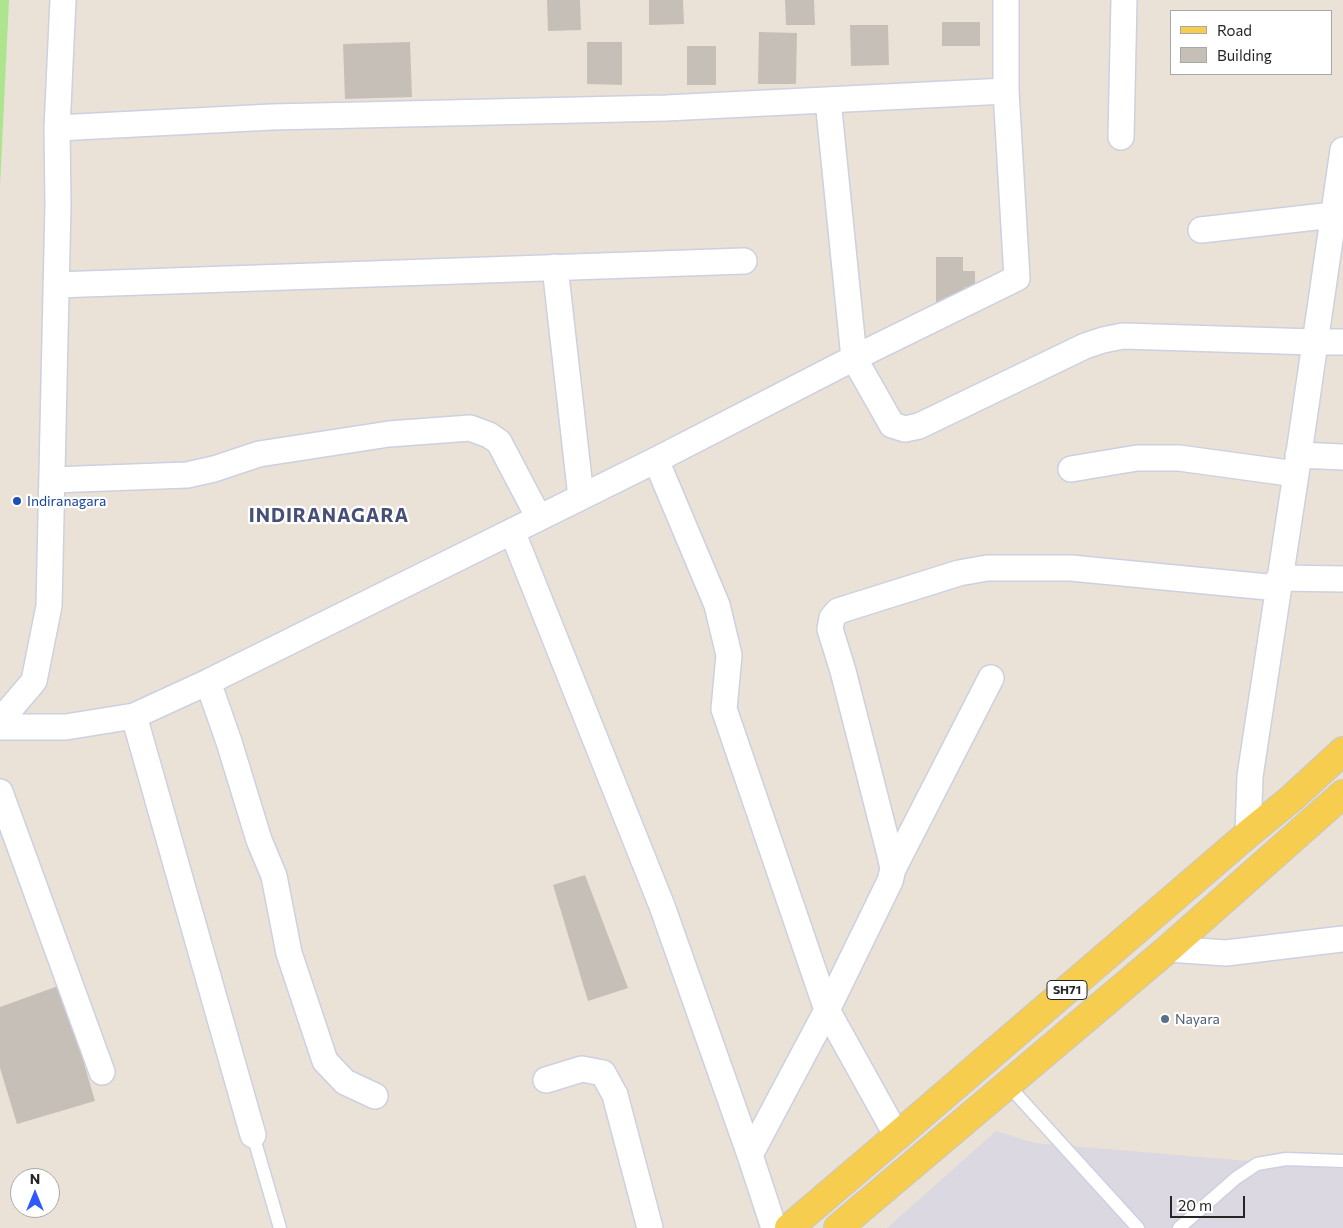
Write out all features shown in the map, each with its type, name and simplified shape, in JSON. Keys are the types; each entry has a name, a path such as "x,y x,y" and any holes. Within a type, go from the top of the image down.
{"main road":[{"name":"SH71","path":"789,1228 1292,798 1343,751"},
{"name":"SH71","path":"838,1228 1168,949 1343,794"},
{"path":"1248,834 1272,856"},
{"path":"1038,1014 1061,1038"}],"street":[{"path":"0,721 34,681 49,606 58,204 57,128 63,0"},
{"path":"0,727 66,727 134,716 208,682 582,497 854,358 1017,278 1006,91 1006,0"},
{"path":"1121,137 1124,0"},
{"path":"57,128 272,117 666,108 1006,91"},
{"path":"828,100 854,358 892,425 905,429 919,426 1085,346 1123,336 1343,342"},
{"path":"1248,834 1250,776 1314,342 1338,214 1343,150"},
{"path":"1202,230 1338,214"},
{"path":"56,285 744,261"},
{"path":"555,267 582,497"},
{"path":"52,480 187,475 214,469 259,454 288,449 389,434 470,428 489,435 499,442 538,518"},
{"path":"1072,469 1137,458 1179,458 1297,465 1343,458"},
{"path":"656,460 717,605 729,655 724,709 827,1010 897,1136"},
{"path":"512,531 662,906 774,1228"},
{"path":"893,869 843,670 830,629 832,618 838,611 959,574 987,568 1072,568 1278,583 1343,579"},
{"path":"750,1155 827,1010 890,881 893,869 991,678"},
{"path":"208,682 229,742 259,840 274,876 289,953 325,1061 345,1082 375,1096"},
{"path":"134,716 254,1135"},
{"path":"0,792 102,1072"},
{"path":"1168,949 1226,953 1343,939"},
{"path":"546,1080 582,1069 602,1073 615,1095 650,1228"}],"lane":[{"path":"1008,1084 1138,1228"},
{"path":"254,1135 280,1228"},
{"path":"1178,1228 1236,1178 1257,1164 1286,1160 1343,1161"}],"shaded area":[{"path":"996,1131 1035,1143 1343,1169 1343,1228 887,1228"}],"green space":[{"path":"0,0 9,0 0,187"}],"building":[{"path":"547,0 580,0 581,30 548,31"},
{"path":"649,0 683,0 684,24 649,25"},
{"path":"785,0 814,0 815,25 786,25"},
{"path":"942,22 980,22 980,46 942,46"},
{"path":"850,25 888,25 889,65 851,66"},
{"path":"759,32 797,33 796,84 758,84"},
{"path":"410,42 412,97 345,99 343,44"},
{"path":"587,42 622,42 622,85 587,84"},
{"path":"687,46 716,46 716,85 687,85"},
{"path":"936,257 963,257 963,271 975,271 975,287 965,287 965,303 936,303"},
{"path":"585,875 628,988 588,1001 553,885"},
{"path":"61,985 95,1101 17,1124 0,1068 0,1007"}],"place":[{"name":"Indiranagara","path":"17,501"},
{"name":"Nayara","path":"1165,1019"}],"district":[{"name":"INDIRANAGARA","path":"329,516"}]}
